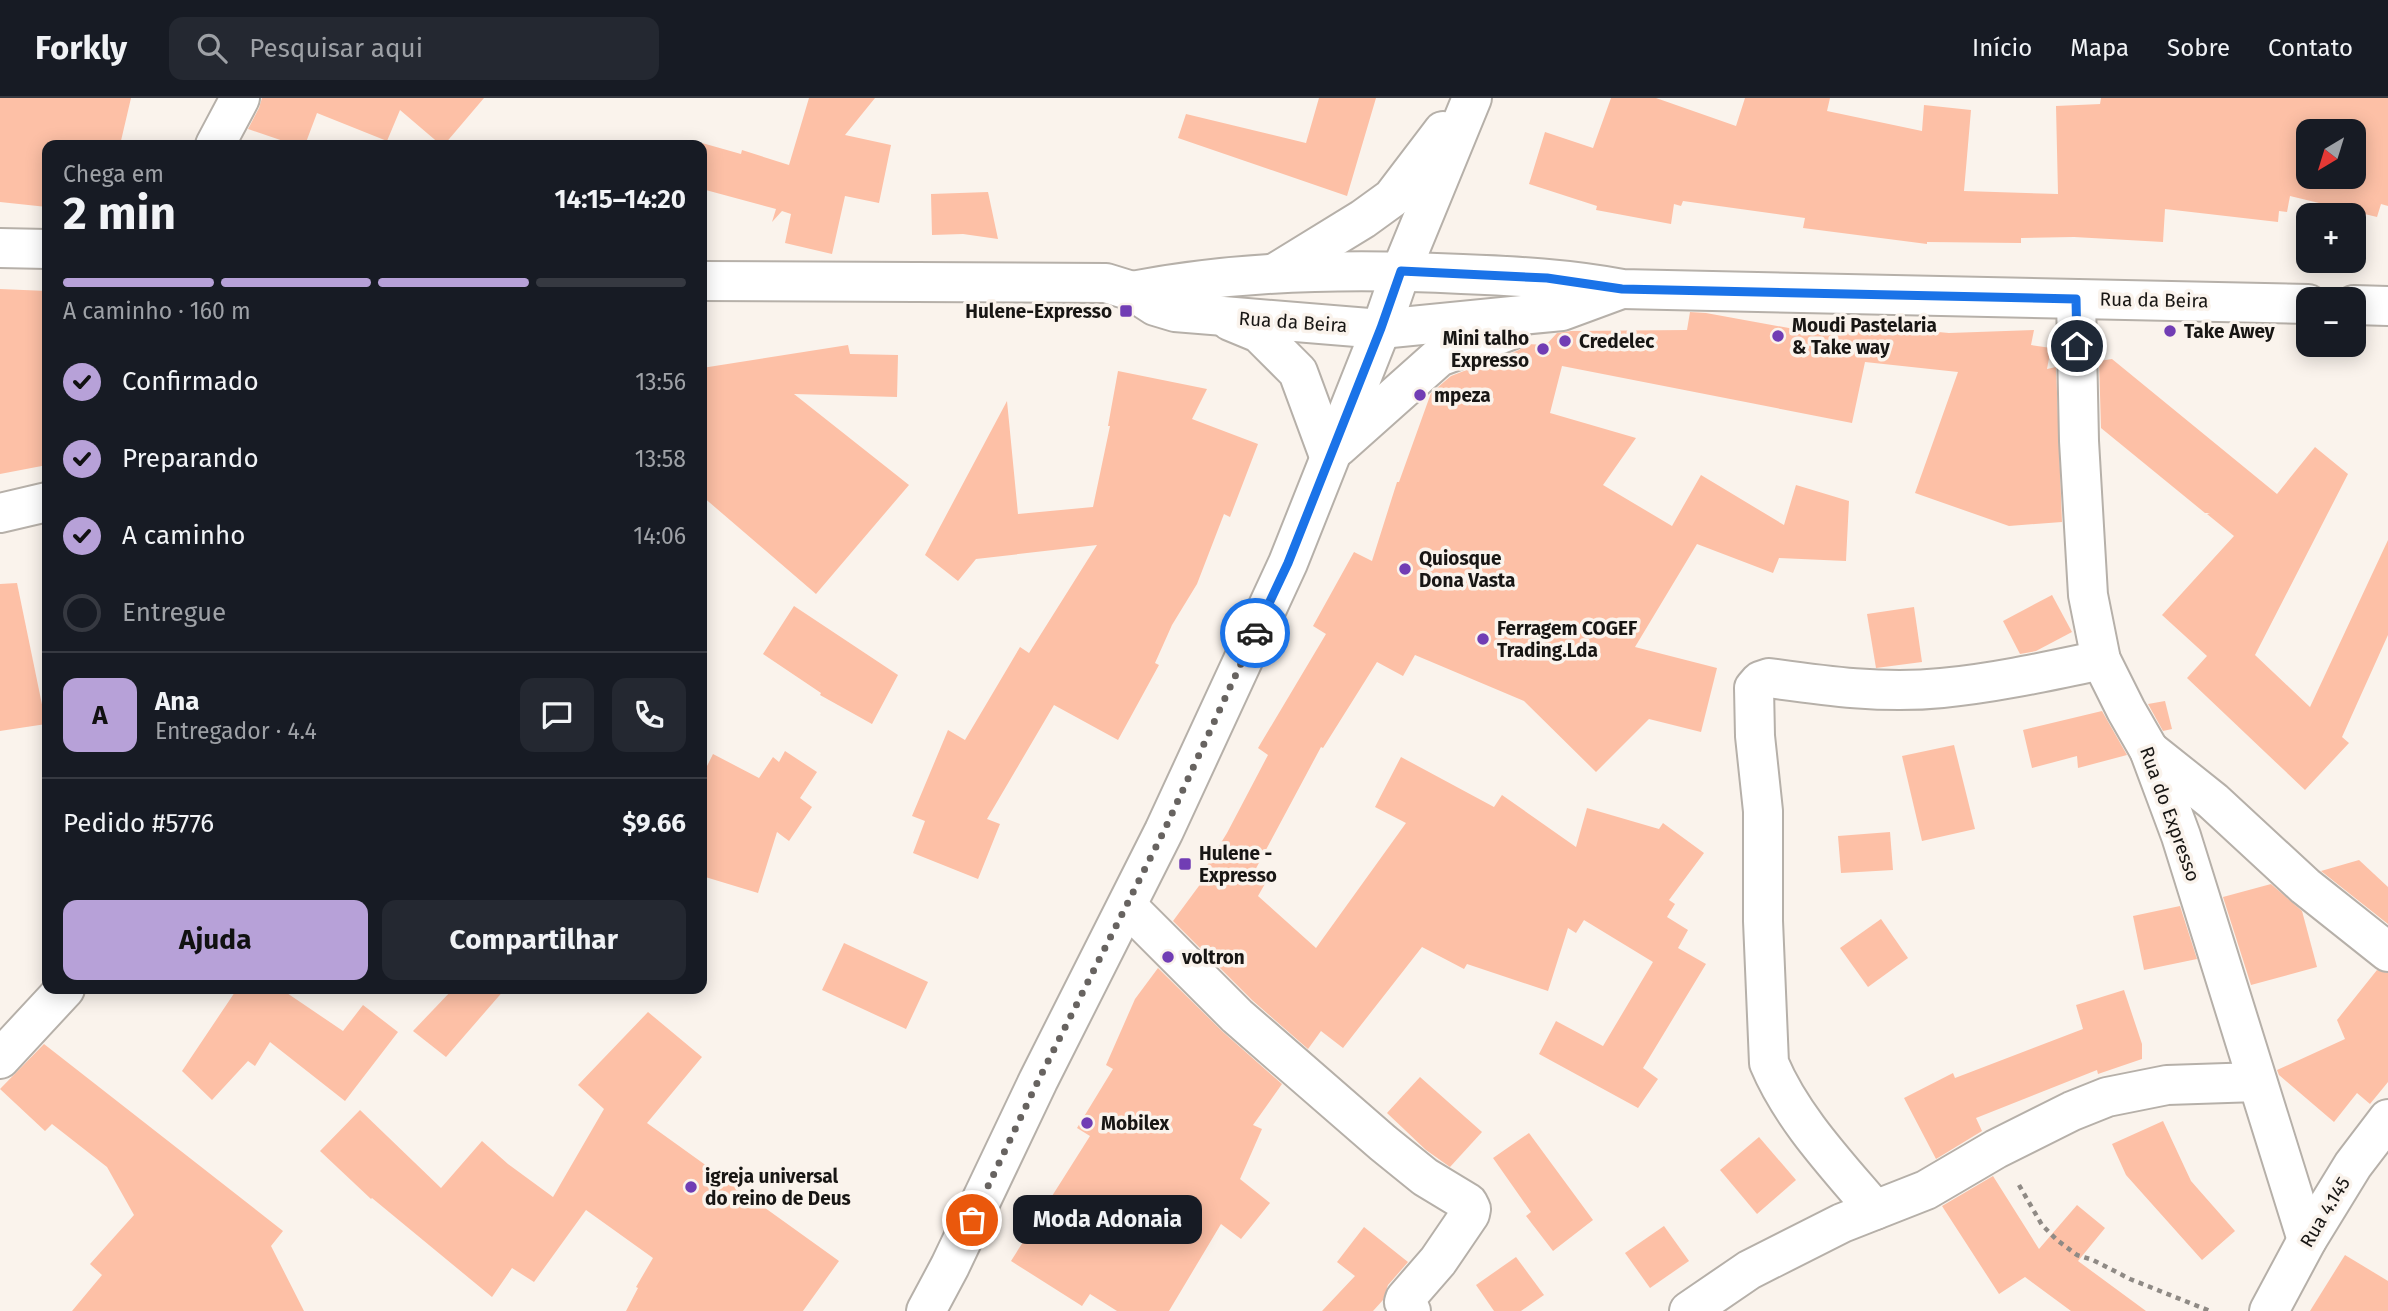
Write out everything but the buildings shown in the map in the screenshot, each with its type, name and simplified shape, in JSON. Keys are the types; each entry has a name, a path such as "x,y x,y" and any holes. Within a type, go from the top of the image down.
{"main road":[{"path":"218,140 240,98"},
{"path":"1273,274 1392,198 1430,151 1465,98"},
{"path":"926,1311 1127,906 1288,563 1401,271 1472,98"},
{"path":"0,248 42,249"},
{"name":"Rua da Beira","path":"711,288 1119,287 1273,274 1401,271 1547,278 1622,289 2296,304"},
{"name":"Rua da Beira","path":"1119,287 1155,306 1175,312 1381,328 1562,311 1622,289"},
{"name":"Rua do Expresso","path":"2076,299 2085,558 2088,595 2101,660 2149,750 2181,836 2307,1240"},
{"path":"2366,305 2388,306"},
{"path":"1329,456 1439,357 1562,311"},
{"path":"1219,316 1259,333 1298,372 1329,456"},
{"path":"0,513 42,503"},
{"path":"1875,1210 1802,1120 1775,1078 1769,1063 1763,921 1763,811 1755,736 1754,688 1760,681 1769,678 1844,689 1941,688 2101,660"},
{"path":"2149,750 2213,801 2305,886 2388,952"},
{"path":"1127,906 1245,1023 1425,1177 1468,1203 1470,1214 1438,1261 1405,1298 1404,1303 1411,1311"},
{"path":"0,1059 60,994"},
{"path":"1705,1307 1749,1270 1842,1223 1926,1189 1996,1149 2072,1111 2107,1097 2167,1085 2257,1082"},
{"name":"Rua 4.145","path":"2269,1311 2307,1240 2353,1165 2388,1119"}],"path":[{"path":"1996,1149 2027,1196 2042,1225 2057,1240 2077,1255 2210,1311"}],"way so far":[{"path":"972,1220 1038,1081 1164,831 1255,633"}],"place":[{"name":"Hulene-Expresso","path":"1126,311"},
{"name":"Take Awey","path":"2170,331"},
{"name":"Moudi Pastelaria & Take way","path":"1778,336"},
{"name":"Credelec","path":"1565,341"},
{"name":"Mini talho Expresso","path":"1543,349"},
{"name":"mpeza","path":"1420,395"},
{"name":"Quiosque Dona Vasta","path":"1405,569"},
{"name":"Ferragem COGEF Trading.Lda","path":"1483,639"},
{"name":"Hulene - Expresso","path":"1185,864"},
{"name":"voltron","path":"1168,957"},
{"name":"Mobilex","path":"1087,1123"},
{"name":"igreja universal do reino de Deus","path":"691,1187"},
{"name":"Moda Adonaia","path":"972,1220"}],"route":[{"path":"1255,633 1288,563 1401,271 1547,278 1622,289 2076,299 2077,346"}]}
